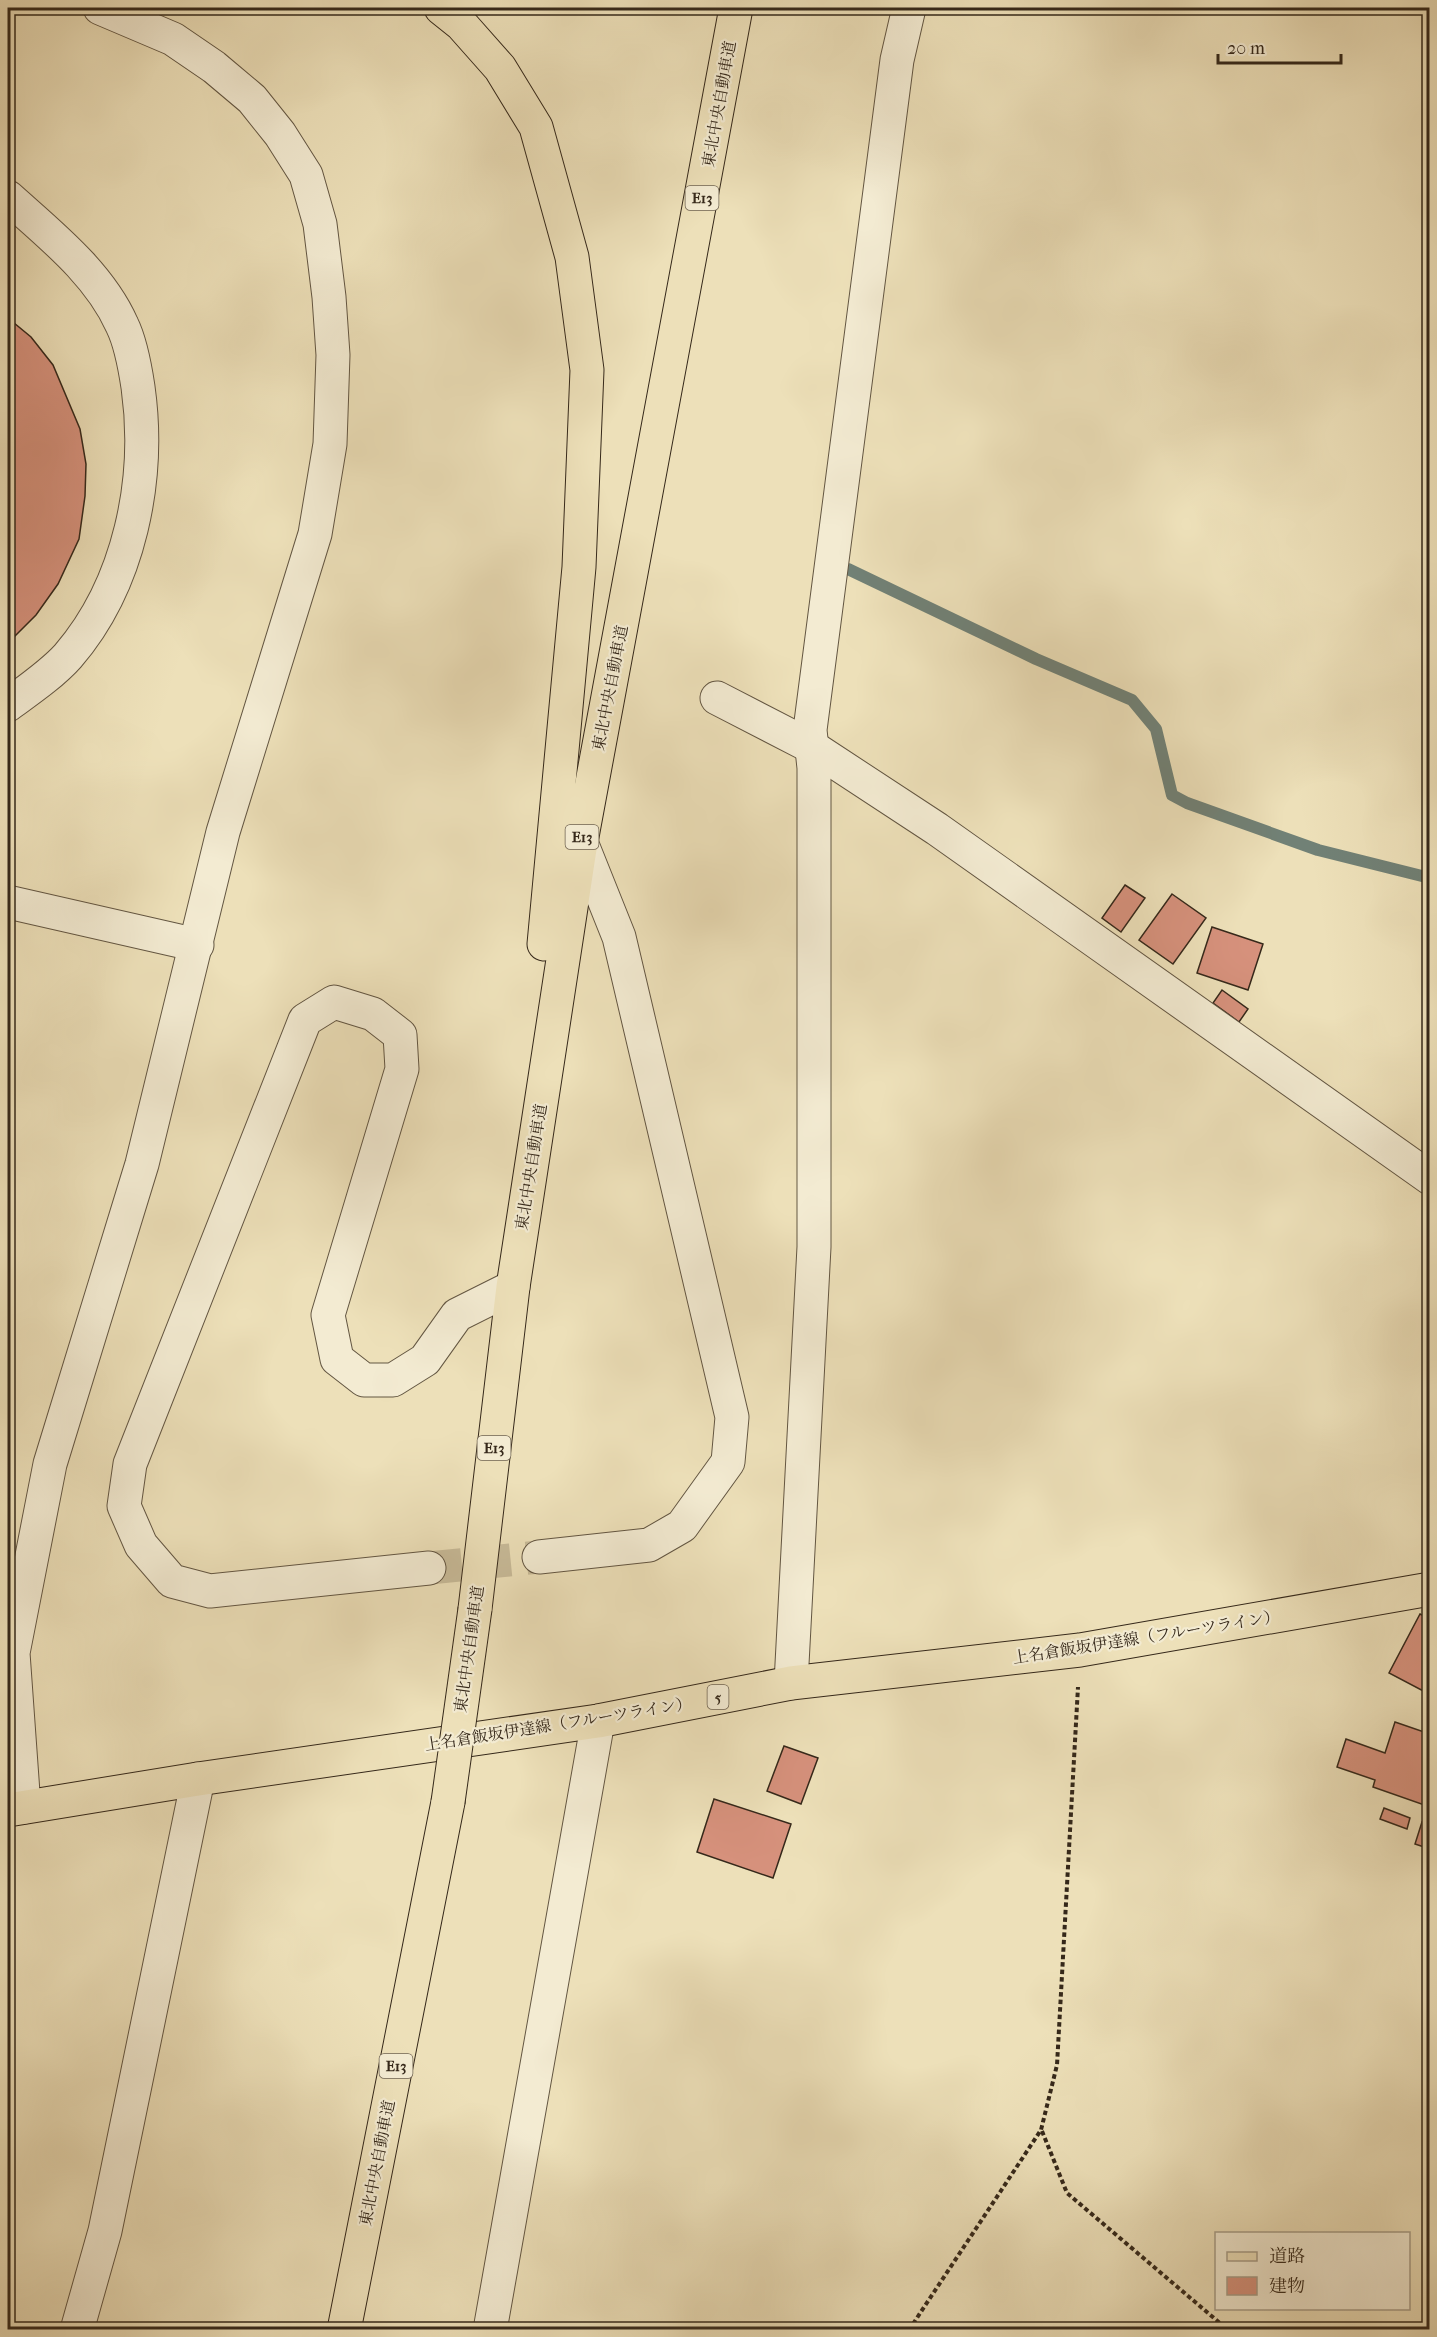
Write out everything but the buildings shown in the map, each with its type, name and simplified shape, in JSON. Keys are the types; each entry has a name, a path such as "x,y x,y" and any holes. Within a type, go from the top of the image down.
{"main road":[{"path":"441,8 461,24 500,68 536,127 572,257 587,370 579,567 513,1287"},
{"name":"東北中央自動車道","path":"344,2330 448,1803 475,1609 513,1287 581,842 736,8"},
{"path":"667,389 758,8"},
{"name":"上名倉飯坂伊達線（フルーツライン）","path":"16,1809 198,1779 598,1721 791,1683 1080,1650 1430,1589"}],"street":[{"path":"16,1809 13,1653 48,1475 142,1164 223,832 315,534 330,444 333,355 329,297 320,224 306,175 280,134 252,99 214,67 173,39 100,8"},
{"path":"791,1683 814,1247 814,768 810,730 893,83 909,8"},
{"path":"8,197 60,242 93,280 122,325 135,368 143,424 141,472 131,528 116,577 94,618 67,657 8,705"},
{"path":"717,698 812,747 937,829 1430,1178"},
{"path":"539,1557 649,1545 682,1526 728,1462 732,1417 619,936 581,842"},
{"path":"8,902 196,945"},
{"path":"429,1568 210,1591 172,1581 141,1545 124,1506 130,1464 305,1020 334,1002 373,1014 400,1035 402,1069 328,1315 337,1359 364,1380 393,1380 425,1360 457,1315 513,1287"},
{"path":"490,2330 598,1721"},
{"path":"77,2330 105,2230 198,1779"}],"path":[{"path":"909,2330 1041,2130 1057,2066 1080,1650"},
{"path":"1041,2130 1067,2193 1228,2330"}],"waterway":[{"path":"848,569 1036,659 1132,700 1156,729 1172,795 1187,803 1318,850 1430,878"}],"tunnel":[{"path":"429,1568 539,1557"}]}
